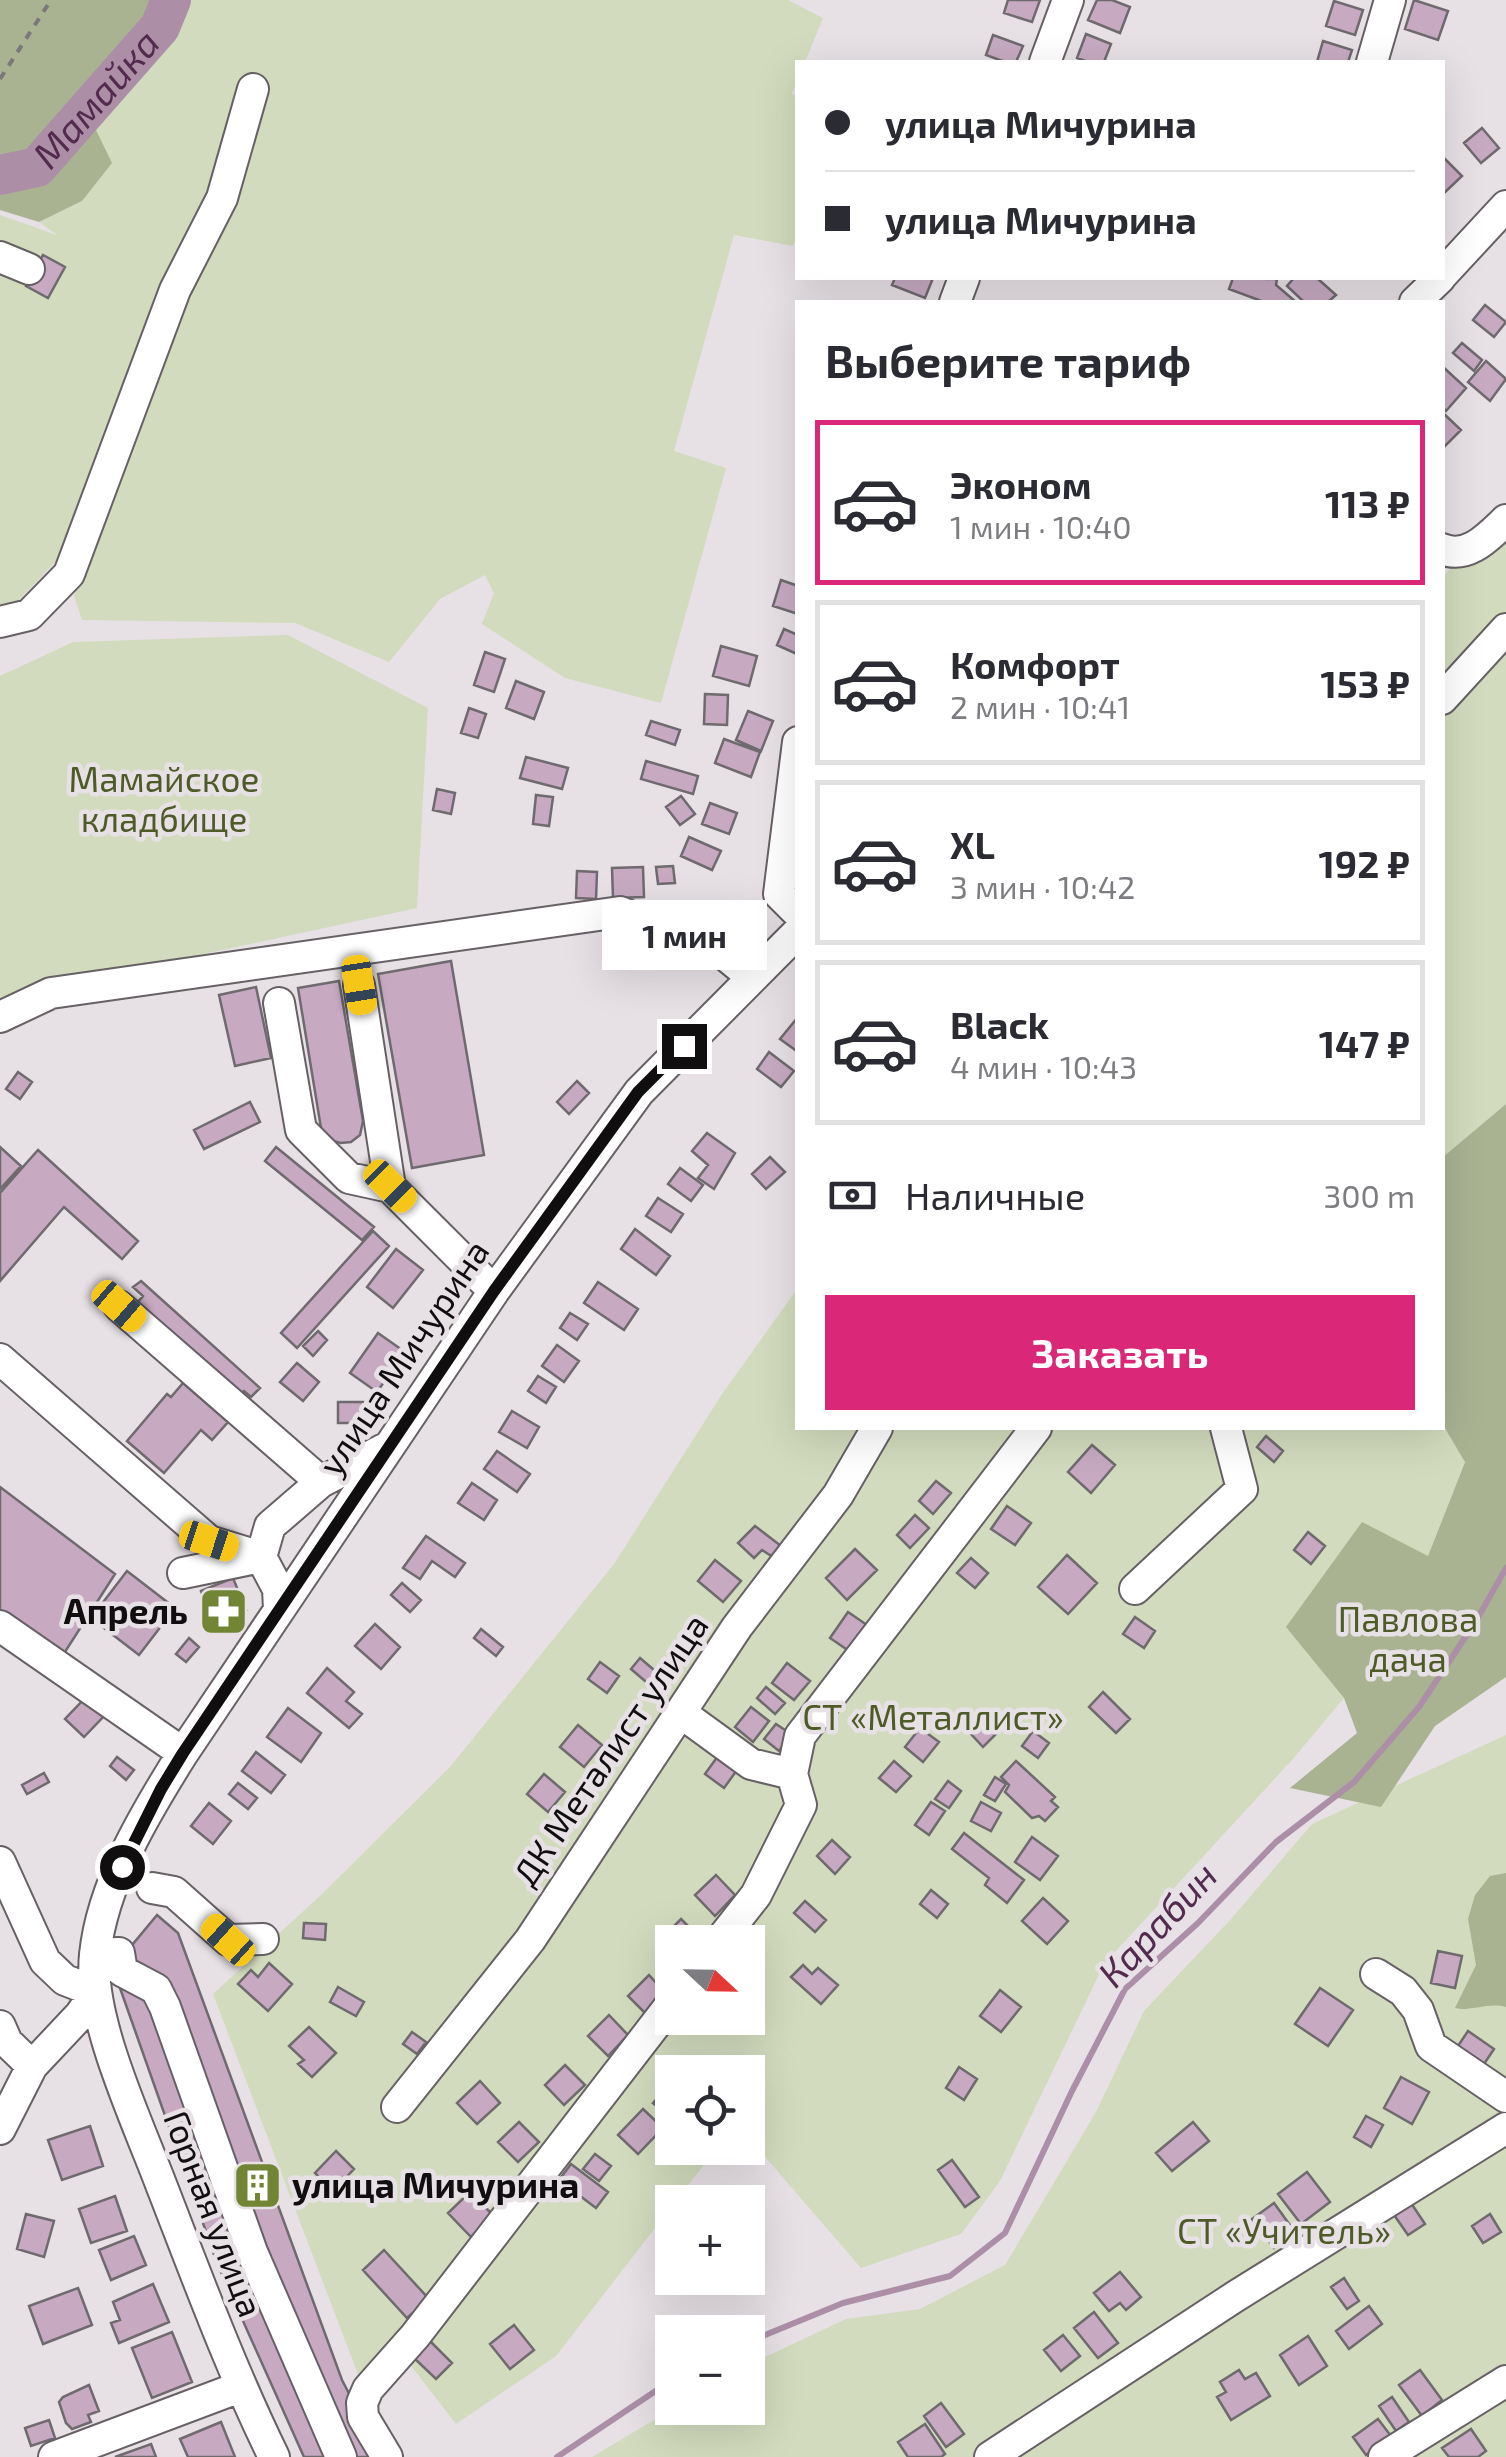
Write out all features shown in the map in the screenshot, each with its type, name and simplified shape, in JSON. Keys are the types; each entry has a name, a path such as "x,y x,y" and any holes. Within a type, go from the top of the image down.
{"street":[{"path":"1045,60 1068,0"},
{"path":"1373,60 1390,0"},
{"path":"0,622 29,615 69,574 174,290 222,198 253,89"},
{"path":"1445,265 1506,206"},
{"path":"0,257 29,269"},
{"path":"1445,550 1469,550 1506,520"},
{"path":"1445,696 1506,629"},
{"path":"795,766 779,894 795,909"},
{"path":"0,1018 51,993 620,912 724,954 752,977"},
{"name":"улица Мичурина","path":"96,1992 94,1954 98,1933 122,1867 183,1753 494,1291 638,1092 795,935"},
{"path":"359,985 390,1186"},
{"path":"279,1003 301,1130 349,1178 390,1186 494,1291"},
{"path":"119,1306 321,1482"},
{"path":"0,1359 198,1561 261,1557"},
{"name":"ДК Металист улица","path":"397,2107 530,1940 737,1627 838,1495 877,1430"},
{"path":"732,1925 756,1894 801,1805 792,1774 800,1736 1034,1430"},
{"path":"1135,1589 1242,1489 1227,1430"},
{"path":"280,1609 278,1589 261,1557 270,1526 321,1482 392,1446"},
{"path":"0,1626 183,1753"},
{"path":"681,1713 750,1764 792,1774"},
{"path":"0,1862 45,1961 65,1980 96,1992 32,2066 0,2129"},
{"path":"122,1867 152,1888 174,1892 228,1940 263,1939"},
{"path":"152,1888 161,1905 213,1953"},
{"path":"94,1954 120,1953 122,1971 156,1989 166,2007 252,2252 341,2457"},
{"path":"1376,1974 1403,1990 1418,2010 1431,2046 1506,2097"},
{"name":"Горная улица","path":"96,1992 117,2070 240,2386 274,2457"},
{"path":"387,2457 363,2417 362,2403 368,2389 416,2336 655,2025"},
{"path":"0,2026 7,2042 32,2066"},
{"path":"990,2457 1236,2296 1506,2128"},
{"path":"1384,2457 1506,2380"},
{"path":"54,2457 240,2386"}],"path":[{"path":"0,79 52,0"}],"green space":[{"path":"0,0 184,0 172,30 94,126 112,163 82,201 39,222 0,210"},
{"path":"184,0 788,0 823,18 806,60 795,60 793,246 734,235 674,451 726,468 661,703 565,678 482,624 494,593 485,575 440,599 389,662 295,623 82,620 74,596 180,291 172,290 58,559 17,602 0,607 0,215 57,235 39,222 82,201 94,126 172,30"},
{"path":"1506,505 1506,1104 1445,1155 1445,575"},
{"name":"Мамайское кладбище","path":"288,635 428,708 417,908 0,998 0,676 73,642"},
{"name":"Павлова дача","path":"1506,1104 1506,1677 1435,1726 1381,1807 1290,1788 1357,1733 1344,1698 1286,1627 1362,1522 1428,1556 1465,1462 1445,1428 1445,1155"},
{"name":"СТ «Металлист»","path":"795,1292 795,1430 1445,1428 1465,1461 1428,1556 1286,1626 1344,1698 1104,1964 1000,2181 961,2234 861,2268 765,2157 765,2055 655,2055 655,2165 704,2165 688,2185 655,2185 655,2228 556,2356 456,2424 395,2345 361,2382 213,1994 321,1895 450,1767 614,1564 722,1394"},
{"name":"СТ «Учитель»","path":"1506,1735 1506,2457 592,2457 655,2419 655,2425 765,2425 765,2357 846,2319 920,2309 1005,2265 1096,2112 1144,2011 1232,1918 1312,1824"},
{"path":"1506,1873 1506,2007 1455,2008 1476,1965 1468,1919 1475,1895 1490,1876"}],"building":[{"path":"1008,0 1040,0 1032,22 1004,13"},
{"path":"1097,0 1112,0 1130,7 1120,33 1088,20"},
{"path":"1414,0 1448,11 1438,40 1405,29"},
{"path":"1334,1 1363,10 1355,35 1326,26"},
{"path":"1086,34 1111,44 1105,60 1077,58"},
{"path":"993,35 1023,46 1017,60 986,55"},
{"path":"1323,41 1352,50 1349,60 1318,60"},
{"path":"1482,128 1499,148 1481,163 1464,143"},
{"path":"1445,159 1462,176 1445,192"},
{"path":"43,255 65,267 48,298 26,286"},
{"path":"894,280 932,280 925,298 892,285"},
{"path":"1232,280 1277,280 1276,285 1294,300 1259,300 1229,289"},
{"path":"1292,280 1319,280 1336,295 1330,300 1302,300 1287,286"},
{"path":"1485,305 1506,322 1494,337 1473,320"},
{"path":"1462,343 1482,360 1474,371 1453,353"},
{"path":"1486,361 1506,379 1490,401 1468,382"},
{"path":"1445,369 1466,388 1445,410"},
{"path":"1445,415 1461,430 1445,446"},
{"path":"781,580 795,585 795,613 773,606"},
{"path":"784,629 795,634 795,653 777,645"},
{"path":"721,646 757,656 749,686 713,676"},
{"path":"485,652 505,659 494,692 474,685"},
{"path":"516,681 544,692 534,719 506,708"},
{"path":"705,694 728,695 727,725 704,724"},
{"path":"469,708 486,714 478,738 461,733"},
{"path":"748,711 773,721 761,751 736,740"},
{"path":"651,721 680,730 675,745 646,735"},
{"path":"724,739 760,752 751,777 715,763"},
{"path":"526,757 568,768 562,789 520,778"},
{"path":"646,761 698,776 693,794 641,779"},
{"path":"437,789 455,793 451,814 433,810"},
{"path":"536,795 553,797 549,826 533,824"},
{"path":"681,796 695,814 680,825 666,807"},
{"path":"710,803 737,813 729,834 702,824"},
{"path":"689,837 721,851 712,870 681,856"},
{"path":"673,866 675,883 658,884 656,867"},
{"path":"643,867 644,897 613,898 612,868"},
{"path":"577,871 597,872 596,899 576,898"},
{"path":"451,961 484,1155 412,1168 378,974"},
{"path":"339,981 363,1121 360,1135 341,1143 329,1140 321,1128 298,988"},
{"path":"256,987 271,1058 235,1066 219,995"},
{"path":"795,1021 795,1050 780,1039"},
{"path":"769,1052 794,1071 781,1087 757,1069"},
{"path":"18,1072 32,1082 20,1099 6,1089"},
{"path":"577,1081 589,1093 569,1114 557,1102"},
{"path":"250,1102 260,1122 204,1149 194,1130"},
{"path":"707,1133 735,1153 714,1189 698,1178 708,1165 692,1151"},
{"path":"0,1147 21,1166 0,1189"},
{"path":"276,1147 374,1227 362,1240 265,1161"},
{"path":"38,1150 138,1241 122,1259 64,1207 0,1281 0,1193"},
{"path":"770,1157 785,1172 766,1189 752,1174"},
{"path":"680,1168 703,1185 691,1201 668,1184"},
{"path":"658,1198 683,1214 671,1232 646,1216"},
{"path":"635,1229 670,1256 656,1275 621,1249"},
{"path":"373,1231 389,1246 297,1348 281,1333"},
{"path":"396,1249 423,1270 393,1308 367,1287"},
{"path":"141,1281 260,1388 251,1397 244,1391 239,1394 137,1303 143,1296 133,1287"},
{"path":"598,1282 638,1309 624,1330 584,1303"},
{"path":"570,1313 588,1324 577,1340 560,1328"},
{"path":"318,1331 327,1340 313,1356 303,1346"},
{"path":"378,1333 405,1352 377,1392 350,1373"},
{"path":"557,1345 579,1361 564,1382 542,1366"},
{"path":"297,1363 319,1382 303,1401 280,1382"},
{"path":"538,1376 556,1387 546,1403 528,1391"},
{"path":"183,1383 228,1422 212,1440 201,1430 164,1473 127,1441 167,1394 171,1397"},
{"path":"338,1402 367,1402 368,1411 376,1417 368,1429 358,1423 338,1423"},
{"path":"512,1411 539,1427 527,1448 499,1432"},
{"path":"1266,1436 1283,1451 1274,1462 1257,1447"},
{"path":"1092,1445 1115,1465 1091,1493 1068,1472"},
{"path":"497,1451 530,1474 517,1492 484,1469"},
{"path":"936,1481 951,1493 933,1514 919,1501"},
{"path":"472,1483 497,1500 484,1520 458,1503"},
{"path":"0,1487 115,1574 63,1655 0,1610"},
{"path":"1007,1506 1031,1523 1015,1545 991,1529"},
{"path":"915,1515 929,1528 910,1548 897,1535"},
{"path":"755,1526 781,1546 773,1557 762,1550 754,1558 738,1543"},
{"path":"1308,1532 1325,1546 1311,1564 1294,1550"},
{"path":"426,1536 465,1563 455,1577 432,1561 420,1579 403,1568"},
{"path":"855,1549 877,1570 847,1600 826,1578"},
{"path":"1067,1555 1097,1583 1068,1614 1038,1587"},
{"path":"971,1558 988,1573 975,1588 957,1573"},
{"path":"715,1560 741,1581 723,1602 698,1581"},
{"path":"127,1571 175,1608 139,1655 91,1618"},
{"path":"233,1578 246,1610 214,1623 201,1591"},
{"path":"402,1583 421,1600 410,1612 391,1595"},
{"path":"848,1612 867,1625 849,1651 830,1638"},
{"path":"1135,1617 1155,1631 1144,1648 1123,1634"},
{"path":"375,1624 400,1647 381,1669 355,1646"},
{"path":"481,1629 503,1647 496,1656 474,1638"},
{"path":"189,1638 199,1647 186,1662 176,1654"},
{"path":"640,1658 661,1676 652,1687 631,1669"},
{"path":"600,1662 619,1676 607,1693 588,1679"},
{"path":"787,1663 810,1681 794,1700 772,1683"},
{"path":"327,1668 354,1692 346,1701 362,1714 349,1728 307,1693"},
{"path":"766,1687 785,1703 775,1714 757,1698"},
{"path":"1103,1692 1130,1719 1116,1733 1089,1707"},
{"path":"86,1697 105,1715 84,1737 65,1719"},
{"path":"751,1707 769,1721 753,1742 735,1727"},
{"path":"288,1708 321,1733 301,1762 267,1737"},
{"path":"984,1722 996,1734 983,1747 971,1734"},
{"path":"776,1724 791,1734 779,1751 764,1739"},
{"path":"578,1725 602,1745 584,1767 560,1747"},
{"path":"920,1728 939,1742 923,1762 905,1747"},
{"path":"1033,1731 1049,1743 1038,1758 1022,1746"},
{"path":"256,1752 285,1775 271,1793 242,1771"},
{"path":"718,1756 737,1770 724,1788 705,1774"},
{"path":"117,1757 134,1770 126,1780 110,1766"},
{"path":"894,1761 911,1776 896,1792 879,1778"},
{"path":"1016,1761 1055,1797 1051,1801 1058,1807 1045,1821 1039,1816 1032,1818 1005,1792 1009,1785 1001,1777"},
{"path":"44,1773 49,1782 27,1794 22,1785"},
{"path":"544,1774 565,1792 548,1812 527,1794"},
{"path":"995,1777 1006,1784 995,1801 984,1795"},
{"path":"948,1781 961,1791 949,1808 935,1799"},
{"path":"238,1783 257,1798 248,1809 229,1794"},
{"path":"931,1802 945,1811 929,1835 915,1825"},
{"path":"981,1802 1001,1813 991,1831 971,1821"},
{"path":"209,1803 231,1821 213,1844 191,1826"},
{"path":"964,1833 1024,1880 1007,1903 985,1885 989,1878 952,1849"},
{"path":"1032,1837 1058,1856 1040,1880 1015,1862"},
{"path":"832,1840 850,1857 835,1874 817,1856"},
{"path":"716,1875 735,1895 715,1916 695,1895"},
{"path":"931,1890 948,1904 937,1918 920,1904"},
{"path":"1043,1898 1068,1921 1047,1944 1022,1921"},
{"path":"805,1901 826,1920 815,1932 794,1913"},
{"name":"улица Мичурина","path":"157,1915 178,1933 342,2380 382,2457 354,2457 318,2385 172,1992 128,1958 133,1944"},
{"path":"304,1923 326,1924 325,1940 303,1938"},
{"path":"1438,1951 1462,1956 1455,1988 1431,1983"},
{"path":"269,1963 292,1984 268,2011 238,1984 251,1970 258,1977"},
{"path":"803,1965 812,1974 818,1968 838,1985 821,2004 791,1977"},
{"path":"649,1975 655,1982 655,2009 648,2016 628,1996"},
{"path":"137,1983 156,2012 328,2457 304,2457 217,2263 120,1988"},
{"path":"338,1987 364,2002 356,2016 330,2002"},
{"path":"1320,1988 1353,2010 1328,2046 1295,2024"},
{"path":"1000,1990 1021,2007 1001,2032 980,2016"},
{"path":"609,2015 628,2035 608,2056 588,2036"},
{"path":"309,2027 336,2053 312,2077 298,2064 304,2060 289,2046"},
{"path":"1468,2031 1494,2049 1482,2067 1456,2049"},
{"path":"412,2032 426,2042 417,2054 403,2044"},
{"path":"565,2065 585,2085 564,2105 545,2085"},
{"path":"959,2067 977,2079 964,2100 946,2088"},
{"path":"1401,2077 1429,2092 1412,2124 1384,2108"},
{"path":"480,2081 500,2103 477,2124 457,2103"},
{"path":"643,2109 655,2120 655,2136 638,2154 618,2135"},
{"path":"1366,2116 1383,2125 1371,2147 1354,2137"},
{"path":"519,2122 539,2142 518,2162 498,2142"},
{"path":"1193,2122 1209,2141 1172,2171 1156,2153"},
{"path":"90,2126 103,2166 62,2180 48,2140"},
{"path":"336,2151 354,2169 333,2191 315,2173"},
{"path":"595,2154 611,2166 599,2181 583,2169"},
{"path":"952,2160 979,2197 965,2207 938,2170"},
{"path":"571,2164 608,2192 596,2208 559,2180"},
{"path":"1307,2172 1330,2202 1301,2224 1278,2194"},
{"path":"470,2192 493,2215 471,2237 448,2213"},
{"path":"115,2196 127,2231 91,2243 79,2209"},
{"path":"1409,2200 1425,2224 1408,2235 1392,2212"},
{"path":"1274,2203 1295,2232 1274,2248 1252,2219"},
{"path":"26,2214 54,2221 44,2257 17,2249"},
{"path":"1490,2214 1501,2232 1483,2243 1472,2226"},
{"path":"134,2236 146,2265 111,2280 99,2250"},
{"path":"384,2250 429,2299 407,2318 363,2270"},
{"path":"1120,2272 1141,2297 1126,2310 1120,2303 1109,2311 1094,2293"},
{"path":"1344,2278 1359,2301 1347,2309 1331,2287"},
{"path":"153,2284 169,2322 119,2343 111,2323 120,2320 113,2302"},
{"path":"78,2288 92,2325 43,2344 29,2306"},
{"path":"1369,2306 1382,2324 1349,2349 1336,2331"},
{"path":"1094,2312 1118,2343 1098,2358 1074,2328"},
{"path":"514,2325 534,2350 510,2369 490,2344"},
{"path":"172,2332 192,2382 152,2398 132,2348"},
{"path":"1063,2335 1080,2356 1061,2371 1044,2350"},
{"path":"1308,2336 1327,2366 1299,2385 1280,2355"},
{"path":"430,2341 452,2363 436,2379 414,2358"},
{"path":"1239,2370 1245,2379 1256,2373 1270,2396 1231,2420 1217,2397 1226,2392 1220,2382"},
{"path":"1420,2370 1442,2400 1422,2416 1399,2385"},
{"path":"89,2385 99,2411 88,2415 91,2422 72,2429 59,2402"},
{"path":"1392,2397 1409,2422 1396,2431 1379,2406"},
{"path":"941,2403 964,2434 946,2447 924,2416"},
{"path":"1378,2419 1391,2436 1366,2455 1353,2437"},
{"path":"49,2420 55,2438 31,2446 25,2428"},
{"path":"221,2422 235,2457 188,2457 180,2439"},
{"path":"925,2424 945,2454 908,2457 898,2442"},
{"path":"1471,2429 1486,2451 1478,2457 1449,2457 1442,2448"},
{"path":"151,2444 156,2457 115,2457"}],"waterway":[{"name":"Мамайка","path":"0,175 37,167 160,27 171,0"},
{"name":"Карабин","path":"765,2335 843,2303 950,2276 1005,2233 1125,1989 1198,1923 1276,1842 1354,1782 1419,1707 1506,1568"},
{"name":"Карабин","path":"557,2457 655,2391"}],"place":[{"name":"Апрель","path":"223,1612"},
{"name":"улица Мичурина","path":"257,2186"}],"route":[{"path":"122,1867 183,1753 494,1291 638,1092 684,1046"}]}
